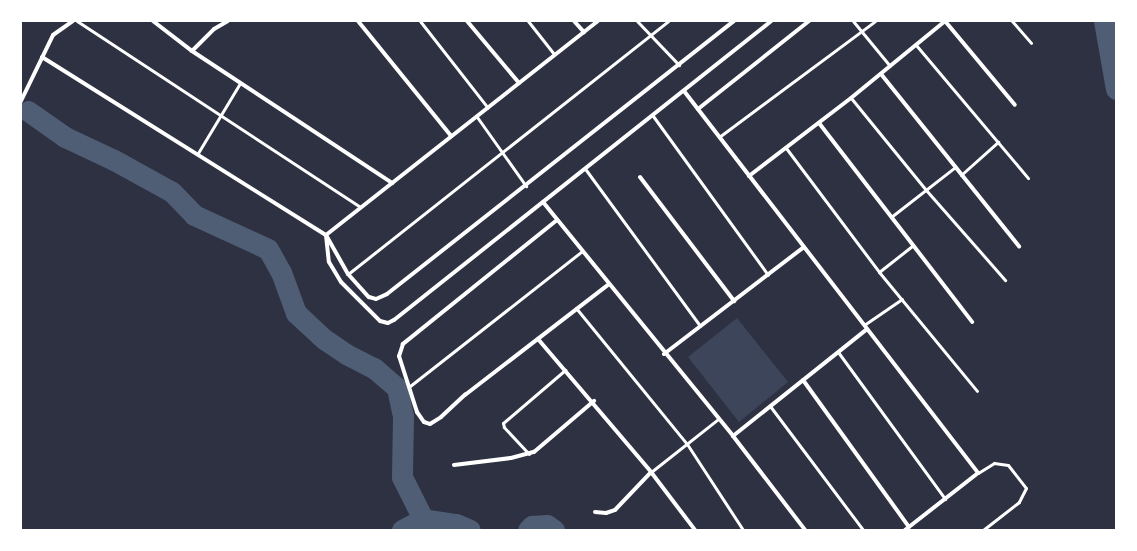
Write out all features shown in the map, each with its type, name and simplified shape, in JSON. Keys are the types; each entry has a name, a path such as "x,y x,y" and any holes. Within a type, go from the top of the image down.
{"street":[{"path":"21,101 53,35 73,21"},
{"path":"153,21 192,51 392,183"},
{"path":"192,51 214,29 228,21"},
{"path":"358,21 452,136"},
{"path":"467,21 519,83"},
{"path":"574,21 584,32"},
{"path":"326,235 488,108 554,54 598,21"},
{"path":"42,56 326,235 348,274 369,297 382,297 526,186 734,21"},
{"path":"326,235 329,262 341,282 364,308 380,321 388,323 586,170 771,21"},
{"path":"698,109 809,21"},
{"path":"749,176 851,98 945,21 1015,105"},
{"path":"881,74 954,168 1019,246"},
{"path":"684,91 978,473 905,530"},
{"path":"819,123 891,216 912,246 972,322"},
{"path":"640,177 734,301"},
{"path":"543,202 664,354 733,436 805,530"},
{"path":"557,220 403,344 399,356 420,418 426,424 433,423 576,308 608,285"},
{"path":"664,354 804,247"},
{"path":"733,436 838,352 866,327"},
{"path":"538,339 594,401 652,472 695,530"},
{"path":"803,380 909,527"},
{"path":"454,465 529,454 539,449 594,401"},
{"path":"595,512 606,514 615,510 652,472"}],"lane":[{"path":"77,21 360,207"},
{"path":"420,21 488,108"},
{"path":"528,21 554,54"},
{"path":"637,21 649,36 679,65"},
{"path":"348,274 668,21"},
{"path":"853,21 890,66"},
{"path":"719,137 875,21"},
{"path":"1012,21 1031,43"},
{"path":"916,45 1028,178"},
{"path":"198,153 240,83"},
{"path":"851,98 926,190 1005,280"},
{"path":"653,116 768,275"},
{"path":"476,117 503,151 526,186"},
{"path":"961,175 998,142"},
{"path":"786,148 879,272 977,391"},
{"path":"891,216 954,168"},
{"path":"586,170 700,326"},
{"path":"879,272 912,246"},
{"path":"410,386 582,250"},
{"path":"866,327 902,299"},
{"path":"576,308 687,444 743,530"},
{"path":"838,352 945,498"},
{"path":"529,454 504,427 503,423 565,370"},
{"path":"770,406 863,530"},
{"path":"652,472 718,419"},
{"path":"978,473 994,463 1008,464 1026,488 1020,502 983,530"}],"shaded area":[{"path":"737,318 788,382 739,422 688,357"}],"waterway":[{"path":"1104,21 1116,89"},
{"path":"28,111 65,137 114,160 172,192 194,215 268,249 281,272 296,313 324,339 346,354 374,368 397,388 403,417 402,477 423,519"},
{"path":"402,530 423,519 456,524 470,530"},
{"path":"528,530 532,526 547,525 554,530"}]}
